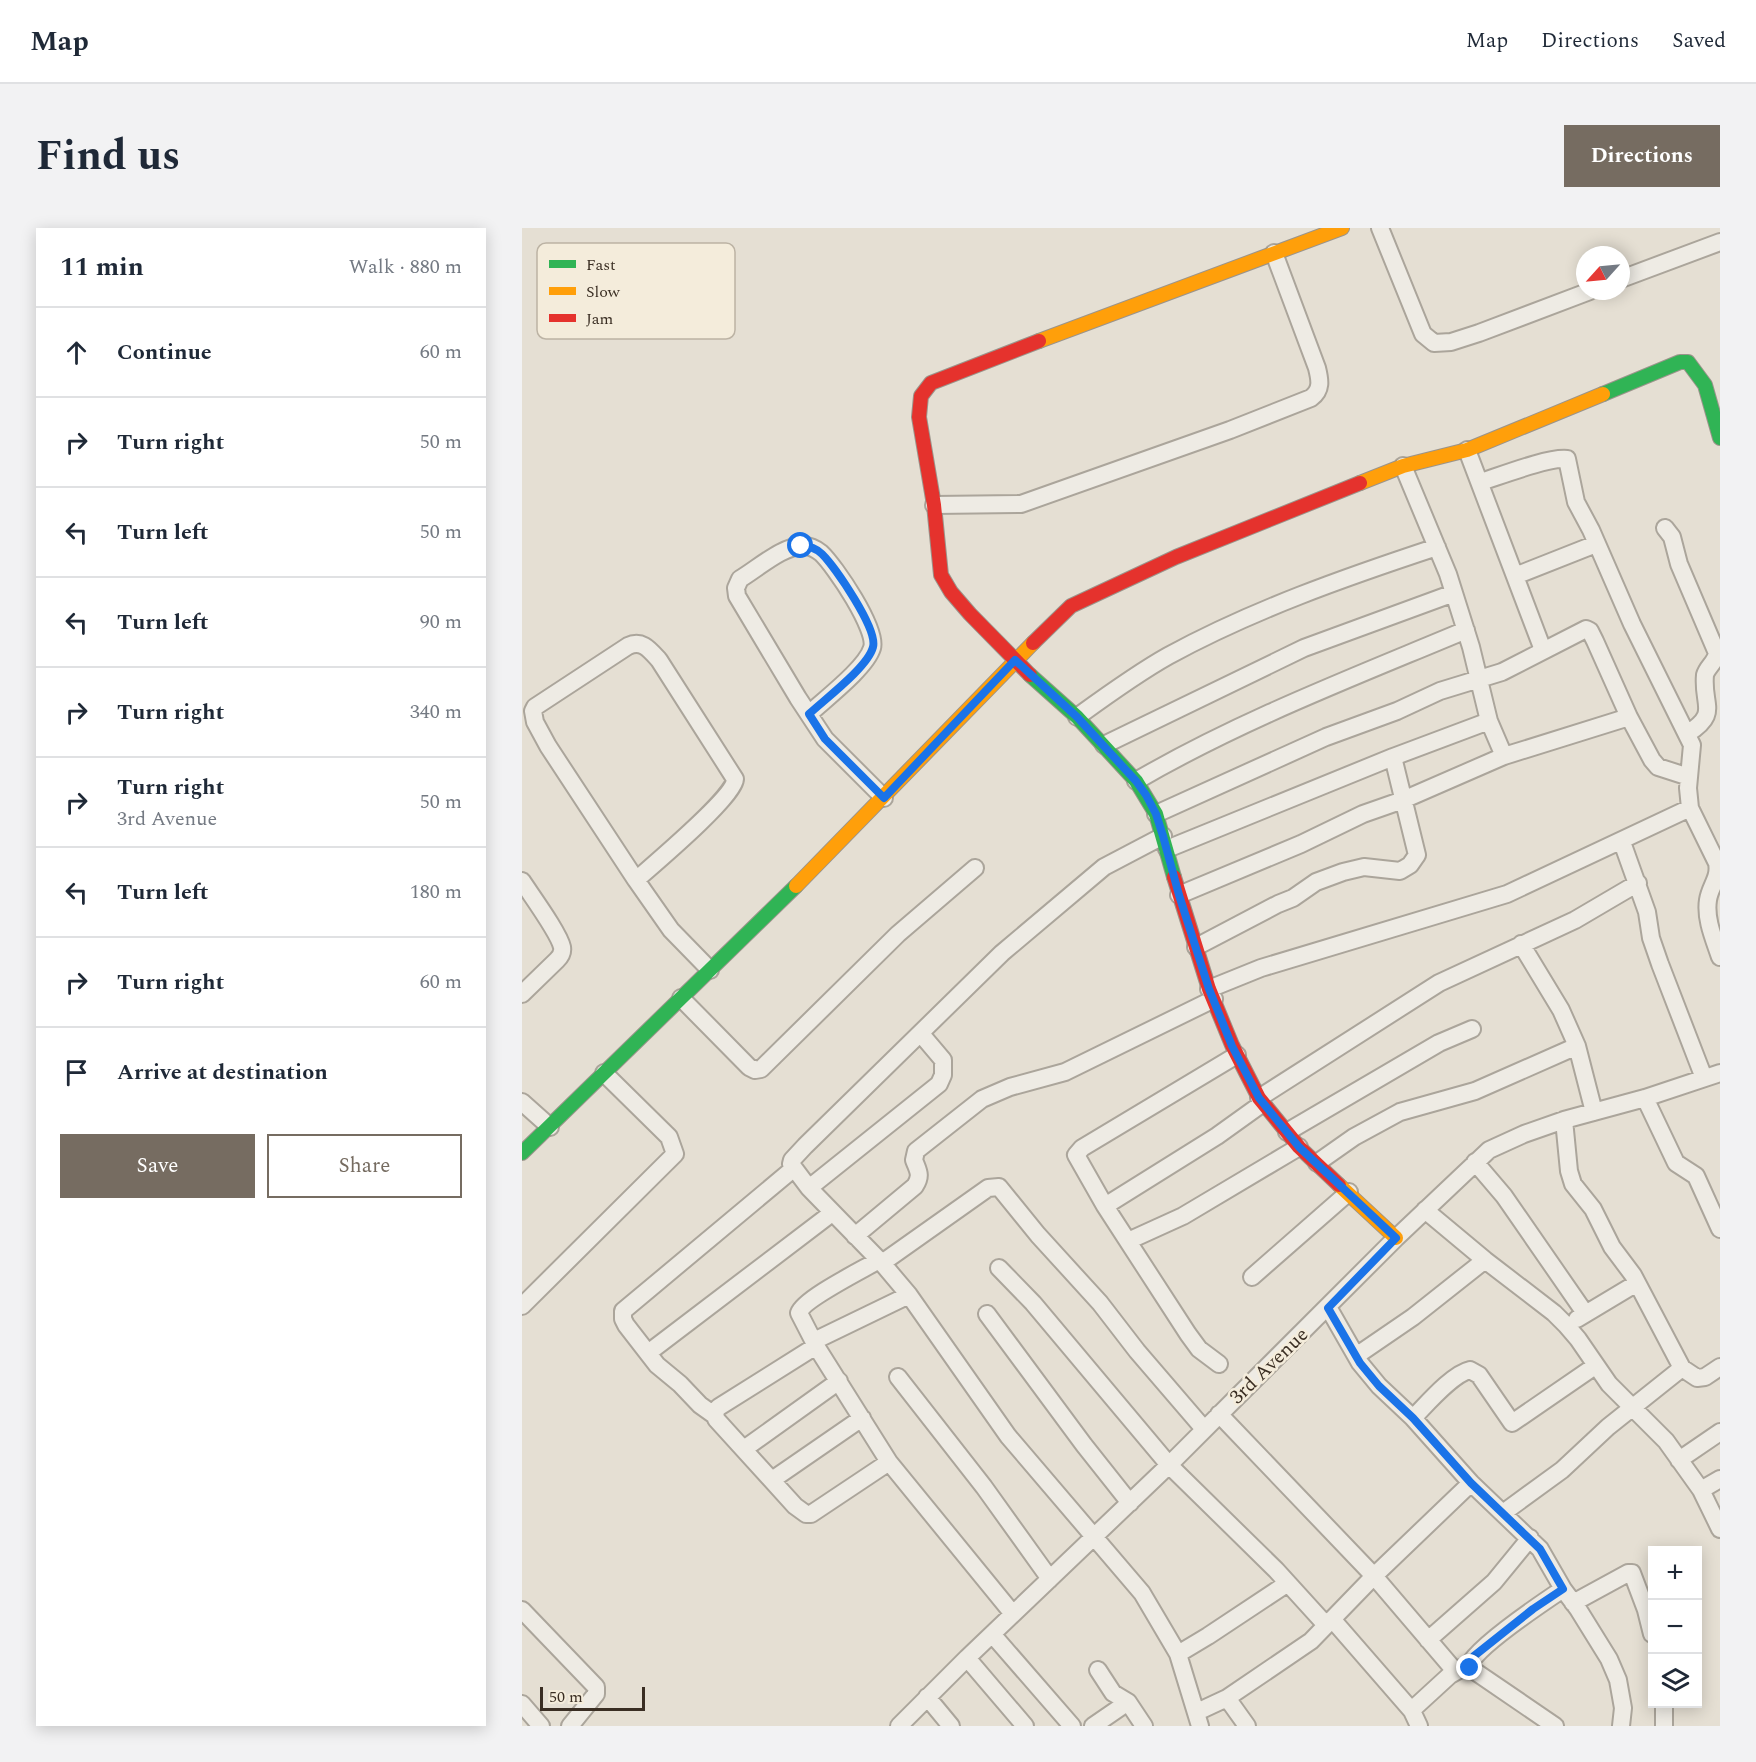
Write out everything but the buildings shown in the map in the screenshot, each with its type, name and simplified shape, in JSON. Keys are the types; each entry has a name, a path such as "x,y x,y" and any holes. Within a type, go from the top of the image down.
{"street":[{"path":"1342,228 1101,316 931,383 921,396 919,417 934,505 941,575 946,584 970,615 1077,717 1136,781 1156,814 1211,994 1237,1055 1261,1100 1299,1147 1396,1238"},
{"path":"1380,228 1423,334 1434,343 1451,342 1479,333 1576,296"},
{"path":"1630,276 1720,242"},
{"path":"934,505 1021,504 1230,430 1311,398 1319,391 1320,386 1317,368 1274,253"},
{"path":"522,1153 884,798 1015,660 1071,606 1176,556 1403,466 1467,450 1680,362 1688,362 1704,385 1720,438"},
{"path":"1467,450 1543,650"},
{"path":"1481,482 1520,469 1558,459 1567,459 1576,501 1632,624 1692,746 1689,777 1690,808 1719,871 1708,896 1707,911 1720,957"},
{"path":"1403,466 1454,593 1466,630 1489,721 1504,756"},
{"path":"1665,528 1672,537 1679,564 1717,653 1705,675 1707,718 1701,726 1687,734"},
{"path":"1515,576 1596,544"},
{"path":"809,714 858,669 869,655 874,642 867,622 821,553 811,547 792,546 740,579 736,593 809,714 832,746 884,798"},
{"path":"1077,717 1167,657 1239,621 1391,562 1437,547"},
{"path":"1104,745 1304,648 1454,593"},
{"path":"1156,814 1326,736 1397,711 1440,691 1502,672 1586,629 1590,630 1629,717 1652,760 1658,767 1689,777"},
{"path":"1136,781 1179,756 1311,693 1466,630"},
{"path":"636,880 715,807 732,787 735,778 659,660 646,646 636,643 572,681 535,707 533,711 535,722 548,746 636,880 671,930 710,970"},
{"path":"1179,895 1301,844 1363,814 1403,800 1504,756 1629,717"},
{"path":"1471,1483 1374,1575 1311,1641 1199,1719 1178,1654 1142,1593 1008,1436 909,1295 880,1261 809,1188 794,1169 792,1160 1002,953 1104,867 1489,721"},
{"path":"1196,947 1269,908 1293,898 1316,882 1364,867 1400,871 1410,866 1417,855 1393,757"},
{"path":"855,1236 915,1186 920,1171 913,1156 916,1151 982,1099 1010,1087 1065,1072 1261,968 1507,894 1622,842 1690,808"},
{"path":"1622,842 1647,912 1654,946 1704,1078"},
{"path":"681,998 749,1067 755,1070 761,1069 898,934 975,868"},
{"path":"522,881 562,949 557,960 522,994"},
{"path":"1105,1206 1217,1136 1261,1100 1439,983 1575,920 1638,883"},
{"path":"1521,944 1562,1010 1577,1046 1594,1112"},
{"path":"1287,1132 1438,1043 1472,1029"},
{"path":"809,1188 939,1084 943,1075 943,1060 921,1034"},
{"path":"1317,1163 1354,1137 1400,1112 1475,1091 1577,1046"},
{"path":"1219,1364 1199,1349 1188,1334 1105,1206 1078,1161 1076,1153 1237,1055"},
{"name":"3rd Avenue","path":"899,1726 966,1658 1169,1465 1396,1238 1489,1150 1564,1120 1645,1098 1720,1072"},
{"path":"522,1306 675,1154 669,1137 604,1073"},
{"path":"1645,1098 1676,1163 1696,1176 1720,1229"},
{"path":"522,1102 550,1127"},
{"path":"1564,1120 1569,1171 1574,1184 1593,1209 1612,1247 1625,1262 1682,1368 1696,1378 1704,1377 1720,1367"},
{"path":"1128,1241 1183,1216 1299,1147"},
{"path":"1475,1162 1504,1196 1585,1314"},
{"path":"794,1169 626,1307 623,1311 623,1319 657,1365 680,1384 699,1405 714,1415 795,1506 806,1514 811,1514 889,1462"},
{"path":"1013,1614 889,1462 815,1344 799,1313 800,1309 812,1299 880,1261 988,1188 999,1187 1038,1235 1100,1303 1203,1429"},
{"path":"1252,1276 1349,1192"},
{"path":"1425,1210 1566,1325 1609,1384 1666,1441 1701,1490 1720,1529"},
{"path":"648,1353 832,1213"},
{"path":"1356,1356 1413,1317 1485,1260"},
{"path":"999,1268 1033,1303 1169,1465 1329,1622 1415,1719 1474,1656 1533,1609 1563,1589"},
{"path":"1566,1325 1637,1283"},
{"path":"714,1415 715,1411 727,1401 815,1344 909,1295"},
{"path":"1328,1308 1356,1356 1379,1386 1413,1418 1471,1483 1530,1538 1548,1562 1609,1659 1618,1680 1623,1708 1621,1726"},
{"path":"987,1314 1130,1503"},
{"path":"1413,1418 1461,1373 1470,1370 1479,1375 1510,1422 1515,1422 1595,1366"},
{"path":"1503,1513 1562,1470 1608,1427 1682,1368"},
{"path":"898,1377 984,1487 1050,1579"},
{"path":"744,1449 839,1381"},
{"path":"1219,1414 1374,1575 1428,1640 1462,1668 1470,1668 1555,1726"},
{"path":"772,1479 862,1418"},
{"path":"1679,1460 1720,1432"},
{"path":"1701,1490 1720,1479"},
{"path":"1428,1640 1494,1582 1530,1538"},
{"path":"1573,1603 1624,1575 1632,1573 1648,1617"},
{"path":"1178,1654 1288,1583"},
{"path":"522,1610 596,1687 596,1694 570,1726"},
{"path":"992,1634 1072,1726"},
{"path":"966,1658 1025,1726"},
{"path":"1098,1670 1113,1693 1128,1702 1144,1726"},
{"path":"927,1697 951,1726"},
{"path":"1227,1698 1247,1726"},
{"path":"1093,1726 1128,1702"},
{"path":"522,1704 541,1726"},
{"path":"1664,1708 1664,1726"}],"traffic: fast":[{"path":"1603,394 1680,362 1688,362 1705,385 1720,438"},
{"path":"1030,675 1077,717 1136,781 1156,814 1174,877"},
{"path":"522,1153 796,886"}],"traffic: slow":[{"path":"1039,341 1342,228"},
{"path":"1360,483 1403,466 1467,450 1603,394"},
{"path":"796,886 1033,643"},
{"path":"1339,1185 1396,1238"}],"traffic: jam":[{"path":"1030,675 970,614 951,592 941,575 934,505 919,417 921,396 931,383 1039,341"},
{"path":"1033,643 1071,606 1176,557 1360,483"},
{"path":"1174,877 1209,989 1232,1045 1259,1098 1299,1147 1339,1185"}],"route":[{"path":"801,546 811,547 821,553 833,568 858,605 874,642 869,655 858,669 809,714 825,739 884,798 1015,660 1077,717 1146,795 1156,814 1209,989 1232,1046 1259,1098 1299,1147 1396,1238 1328,1308 1360,1363 1379,1386 1413,1418 1471,1483 1540,1549 1563,1589 1533,1609 1474,1656 1470,1661 1470,1668"}]}
